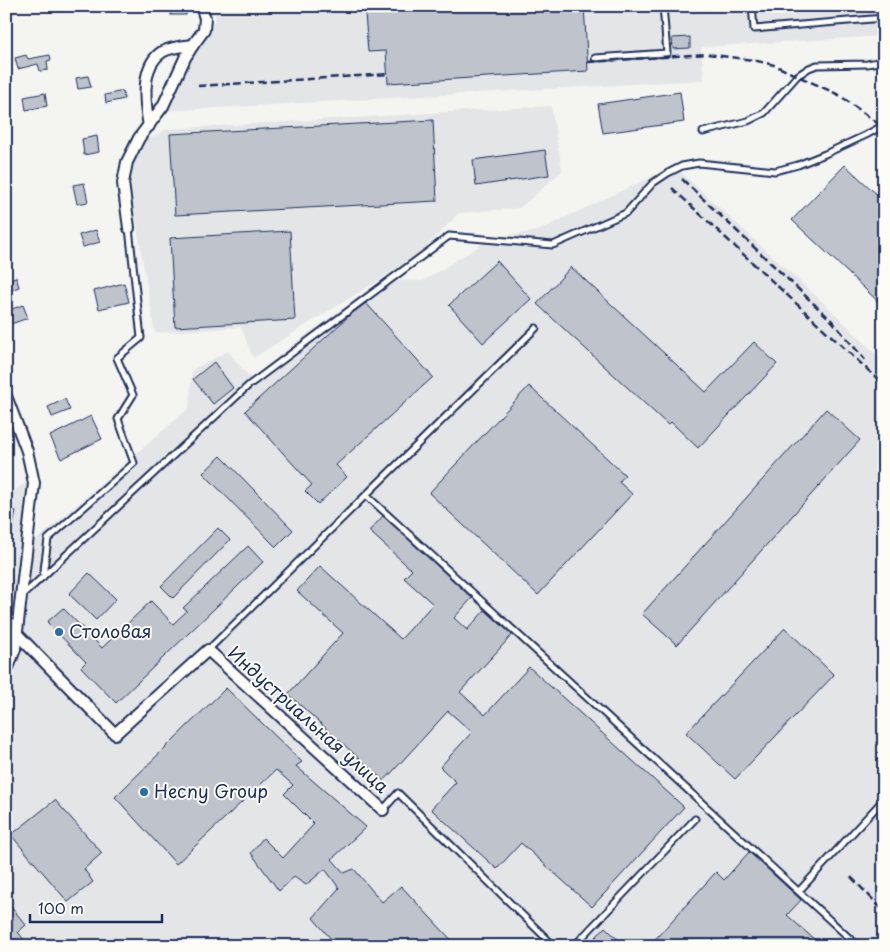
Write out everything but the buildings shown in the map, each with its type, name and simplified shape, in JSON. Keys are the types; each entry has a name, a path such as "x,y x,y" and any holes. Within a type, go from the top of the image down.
{"street":[{"path":"129,228 123,176 127,162 134,146 164,106 193,45 204,30 205,18 201,6"},
{"path":"149,126 145,96 149,69 154,59 162,52 172,48 193,45"},
{"path":"6,396 27,451 34,483 15,649 6,674"},
{"name":"Индустриальная улица","path":"17,634 115,734 208,650 383,810"}],"lane":[{"path":"595,58 667,53 663,6"},
{"path":"752,6 754,29 884,18"},
{"path":"703,132 748,121 764,113 798,76 817,64 867,64 884,61"},
{"path":"21,598 249,385 449,236 553,245 626,213 654,183 682,166 699,163 775,171 798,166 866,135 884,124"},
{"path":"43,577 48,539 134,463 118,419 133,396 118,358 141,338 129,228"},
{"path":"208,650 536,328"},
{"path":"366,495 858,946"},
{"path":"6,642 15,649"},
{"path":"383,810 398,793 554,946"},
{"path":"799,891 884,799"},
{"path":"574,946 695,819"}],"shaded area":[{"path":"212,6 884,6 884,36 701,47 704,80 165,111 216,18"},
{"path":"551,106 562,171 520,208 459,213 416,257 253,358 241,327 155,333 128,173 146,141 167,129"},
{"path":"674,166 831,310 884,362 884,946 6,946 6,691 21,651 33,543 189,408 192,370 228,351 251,379 294,344 382,280 423,281 492,238 537,231"},
{"path":"27,482 19,578 6,648 6,496"}],"railway":[{"path":"588,62 707,54 753,60 774,65 839,95 884,128"},
{"path":"198,86 388,74"},
{"path":"682,179 832,321 865,360"},
{"path":"672,188 884,385"},
{"path":"851,877 884,911"}],"place":[{"name":"Столовая","path":"59,632"},
{"name":"Hecny Group","path":"144,792"}]}
